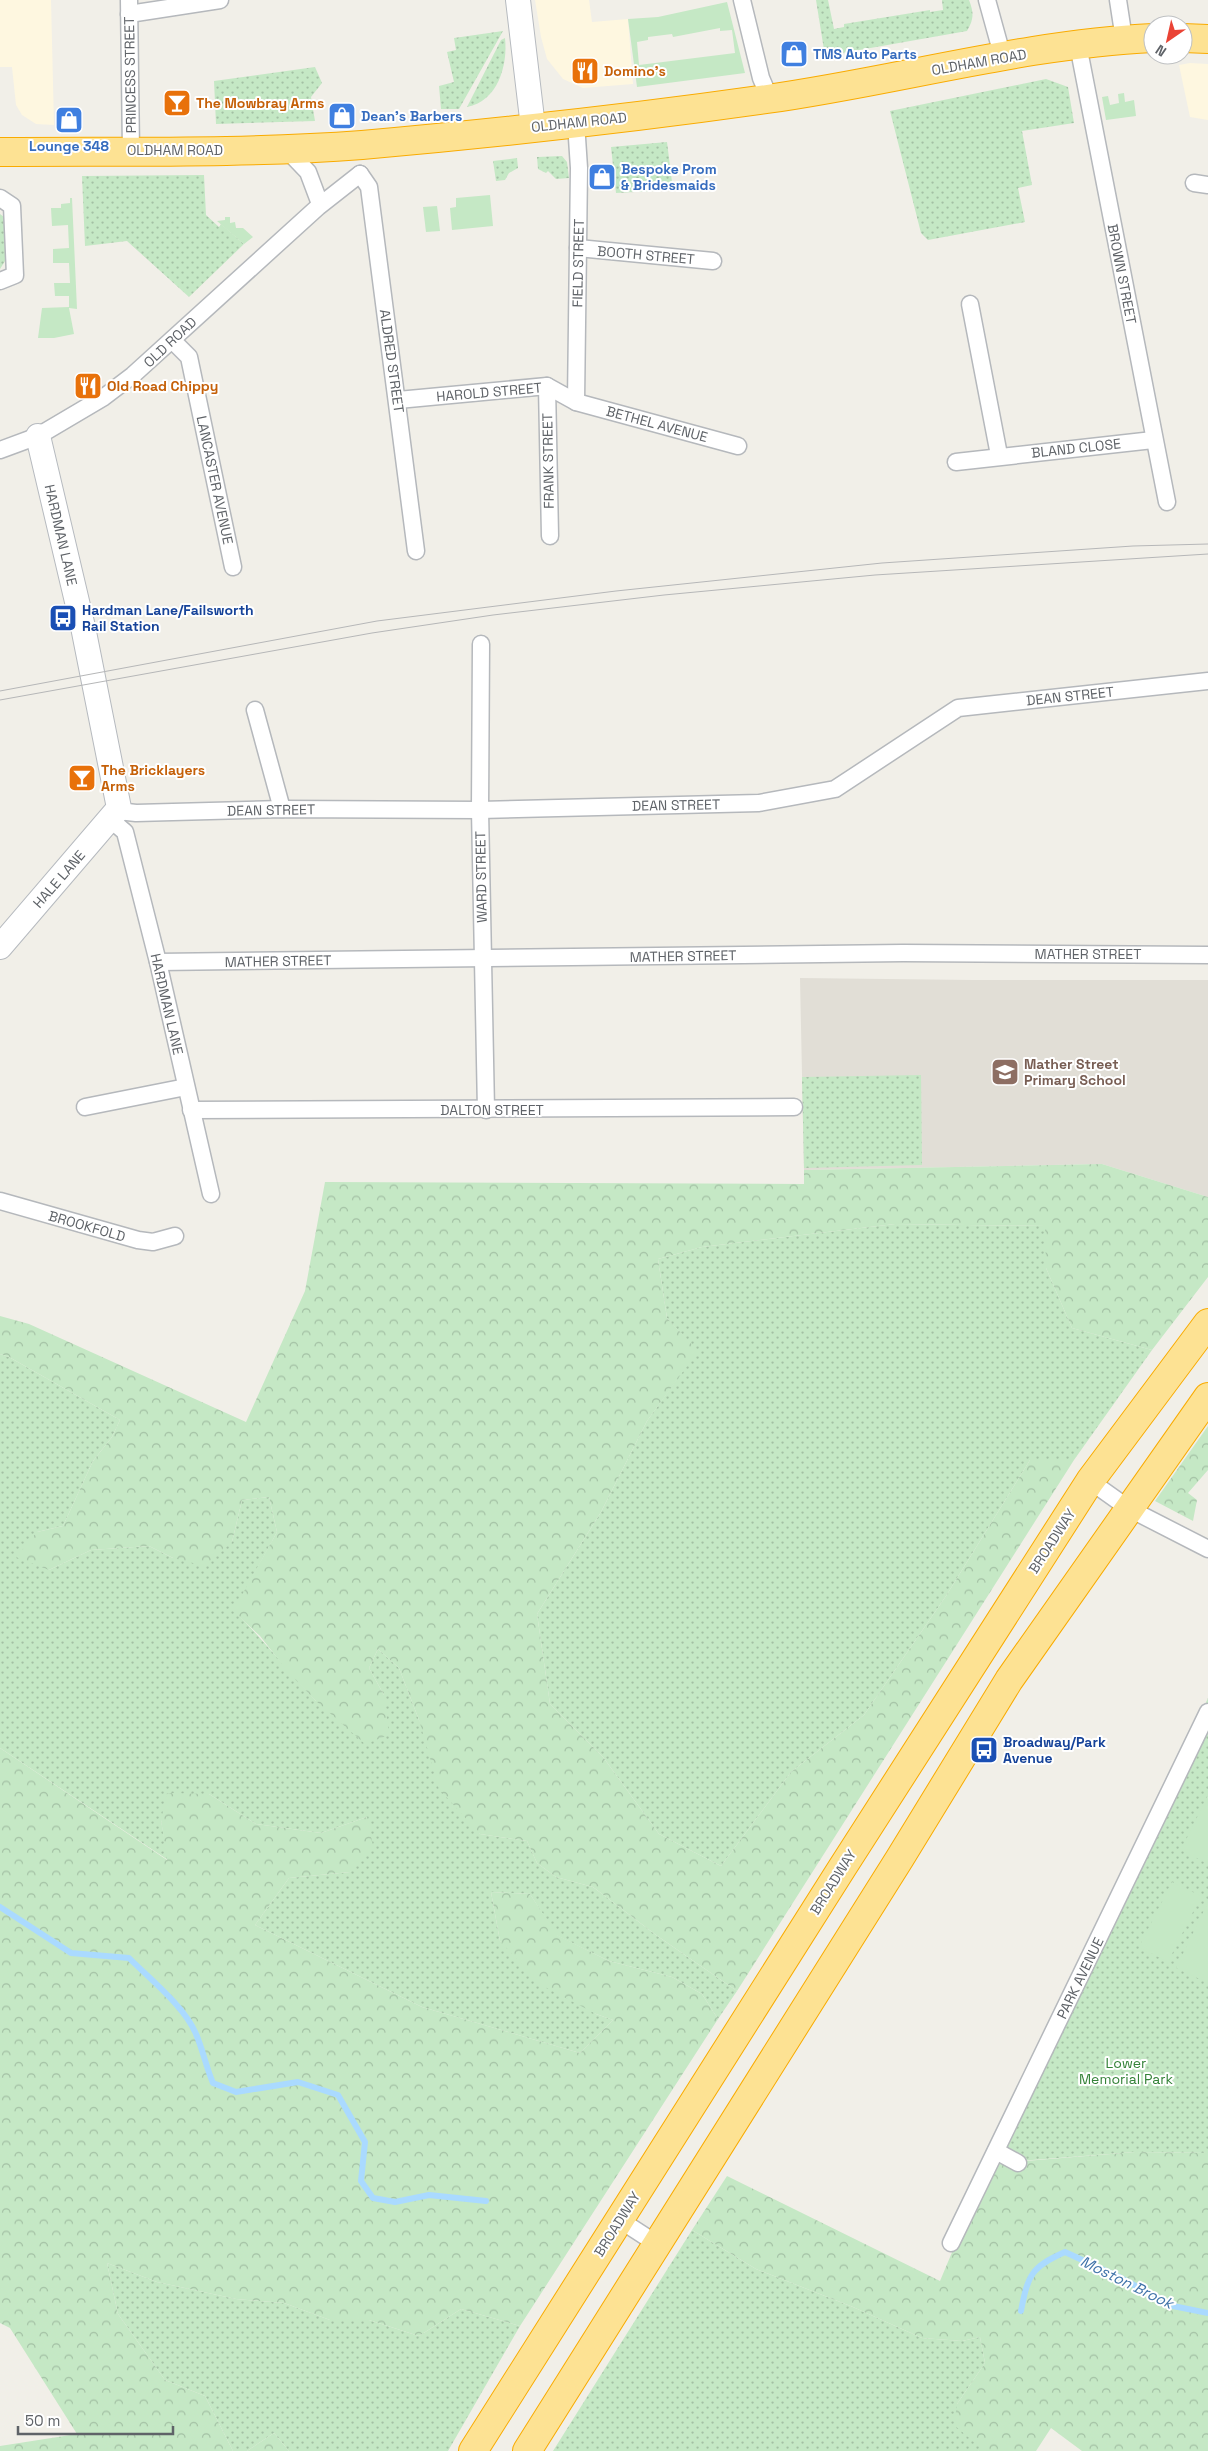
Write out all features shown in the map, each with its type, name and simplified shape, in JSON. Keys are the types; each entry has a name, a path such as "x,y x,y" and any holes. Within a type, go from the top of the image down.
{"highway":[{"name":"OLDHAM ROAD","path":"0,152 286,149 359,145 576,123 770,99 1078,45 1143,38"},
{"path":"1193,38 1208,39"},
{"name":"BROADWAY","path":"474,2451 1090,1481 1208,1323"},
{"path":"527,2451 869,1908 1009,1680 1128,1508 1208,1398"}],"street":[{"path":"129,7 220,0"},
{"path":"518,0 533,127"},
{"path":"742,0 761,78 770,99"},
{"path":"987,0 1003,58"},
{"path":"1118,0 1124,39"},
{"name":"PRINCESS STREET","path":"129,7 131,150"},
{"name":"BROWN STREET","path":"1078,45 1166,502"},
{"name":"FIELD STREET","path":"576,123 578,248 576,402"},
{"path":"359,145 360,174"},
{"path":"286,149 308,172 320,204"},
{"name":"OLD ROAD","path":"0,450 38,436 104,397 140,369 320,204 360,174"},
{"name":"ALDRED STREET","path":"360,174 369,187 416,551"},
{"path":"0,198 12,206 15,275 0,281"},
{"name":"BOOTH STREET","path":"578,248 713,261"},
{"path":"970,304 999,456"},
{"name":"LANCASTER AVENUE","path":"172,340 189,357 233,567"},
{"name":"HAROLD STREET","path":"398,400 547,386 576,402"},
{"name":"FRANK STREET","path":"547,386 550,536"},
{"name":"BETHEL AVENUE","path":"576,402 738,446"},
{"name":"HARDMAN LANE","path":"38,436 83,628 118,799 114,815 125,832 158,962 211,1194"},
{"name":"BLAND CLOSE","path":"956,462 1153,440"},
{"name":"WARD STREET","path":"482,644 480,810 486,1110"},
{"name":"DEAN STREET","path":"114,815 136,812 282,809 480,810 759,803 835,789 958,708 1208,680"},
{"path":"255,710 282,809"},
{"name":"HALE LANE","path":"1,945 114,815"},
{"name":"MATHER STREET","path":"158,962 904,953 1208,955"},
{"path":"85,1108 186,1087"},
{"name":"DALTON STREET","path":"191,1110 486,1110 794,1106"},
{"name":"BROOKFOLD","path":"0,1201 138,1240 153,1242 167,1233"},
{"path":"1090,1481 1128,1508 1208,1549"},
{"name":"PARK AVENUE","path":"951,2243 1208,1712"},
{"path":"996,2151 1018,2163"},
{"path":"620,2220 657,2244"}],"shaded area":[{"path":"0,0 51,0 54,125 36,124 22,115 16,105 12,67 0,67"},
{"path":"535,0 589,0 592,22 628,19 633,84 583,88 563,79 547,59"},
{"path":"1208,64 1208,120 1190,117 1179,65"},
{"name":"Mather Street Primary School","path":"800,978 1208,980 1208,1197 1102,1164 804,1170"}],"green space":[{"path":"816,0 828,0 834,29 844,27 844,24 930,10 930,12 943,10 942,0 969,0 973,16 967,31 825,56"},
{"path":"727,2 745,73 637,87 628,19 658,17","holes":["720,28 720,31 732,30 735,53 639,65 637,42 648,40 648,37 672,34 673,37"]},
{"path":"503,31 459,109 441,109 439,86 454,82 447,52 456,50 454,38"},
{"path":"505,38 505,59 499,80 486,97 478,103 467,107 501,40"},
{"path":"315,67 322,83 311,97 315,121 216,124 214,81"},
{"path":"1046,79 1068,87 1074,123 1022,131 1032,185 1018,188 1025,222 928,240 921,233 890,111"},
{"path":"1124,93 1125,102 1134,100 1136,116 1106,120 1102,97 1108,96 1110,105 1119,103 1118,94"},
{"path":"667,142 673,190 616,193 611,147"},
{"path":"562,156 567,162 569,178 556,179 548,171 546,173 538,169 537,157"},
{"path":"517,158 518,168 509,173 505,180 496,181 493,161"},
{"path":"204,175 206,215 219,227 221,224 244,244 189,297 127,241 85,246 82,176"},
{"path":"490,195 493,226 452,230 450,208 456,207 456,198"},
{"path":"70,198 72,198 77,309 69,308 74,334 54,338 38,338 42,308 69,307 69,296 55,296 54,283 70,283 69,263 53,263 53,249 69,248 68,225 52,226 51,208 61,208 61,204 70,203"},
{"path":"437,206 440,231 426,232 423,207"},
{"path":"0,214 4,217 7,258 0,269"},
{"path":"225,217 230,217 230,223 235,222 236,228 243,228 253,237 244,244 217,221 225,220"},
{"path":"921,1075 922,1165 804,1168 802,1077"},
{"path":"1102,1164 1208,1197 1208,1277 1152,1350 1072,1328 1046,1268 1045,1226 895,1224 702,1247 658,1259 667,1318 698,1351 647,1421 601,1512 537,1614 550,1704 603,1757 659,1834 721,1866 791,1772 864,1715 946,1596 1030,1460 1074,1460 737,1991 656,1935 593,1887 556,1877 537,1863 527,1841 480,1834 439,1789 419,1720 399,1668 378,1649 369,1668 384,1695 389,1735 365,1744 316,1701 289,1673 260,1636 233,1611 277,1532 269,1497 242,1500 232,1542 205,1566 173,1558 149,1546 91,1550 49,1570 16,1557 37,1532 63,1526 93,1461 112,1437 120,1420 9,1357 0,1354 0,1316 29,1324 246,1422 305,1291 325,1182 804,1184 804,1170"},
{"path":"895,1224 1046,1226 1046,1268 1072,1328 1152,1350 1074,1460 1030,1460 946,1596 864,1715 791,1772 721,1866 659,1834 603,1757 550,1704 537,1614 601,1512 647,1421 697,1351 667,1318 658,1259 702,1247"},
{"path":"0,1354 9,1357 120,1420 112,1437 93,1461 63,1526 37,1532 49,1570 91,1550 149,1546 173,1558 232,1542 242,1500 269,1497 277,1532 234,1611 316,1701 384,1695 369,1668 378,1649 399,1668 419,1720 480,1834 527,1841 537,1863 556,1877 593,1887 656,1935 737,1991 718,2019 702,1994 672,1977 609,1961 556,1935 530,1894 491,1892 500,1941 596,2014 613,2020 580,2053 422,2007 255,1925 289,1878 350,1872 367,1817 321,1833 256,1824 209,1794 161,1820 168,1860 0,1748"},
{"path":"1208,1426 1208,1470 1188,1493 1197,1500 1193,1521 1155,1501"},
{"name":"Lower Memorial Park","path":"1208,1698 1208,2153 1135,2152 995,2163"},
{"path":"0,1748 167,1860 161,1820 167,1793 209,1794 256,1824 321,1833 367,1817 373,1846 350,1872 289,1878 255,1925 422,2007 580,2053 613,2020 596,2014 541,1985 500,1941 491,1892 530,1894 557,1935 609,1961 672,1977 702,1994 718,2019 520,2326 461,2309 419,2336 369,2320 330,2320 284,2303 236,2299 157,2282 107,2263 118,2314 165,2380 205,2396 233,2451 0,2451 0,2446 77,2434 10,2328 0,2323"},
{"path":"1208,1795 1208,1864 1181,1850"},
{"path":"1172,1882 1201,1896 1168,1962 1139,1947"},
{"path":"1208,1902 1208,1979 1206,1982 1176,1968"},
{"path":"1135,2152 1208,2153 1208,2451 1082,2451 1051,2428 1036,2451 978,2451 980,2447 954,2425 957,2404 985,2363 980,2337 962,2341 922,2338 853,2307 756,2269 692,2230 727,2176 940,2281 989,2164"},
{"path":"692,2230 756,2269 853,2307 922,2338 962,2341 980,2337 985,2363 957,2404 981,2448 978,2451 553,2451"},
{"path":"107,2263 157,2282 236,2299 284,2303 330,2320 369,2320 419,2336 461,2309 520,2326 448,2451 289,2451 274,2433 247,2451 233,2451 205,2396 165,2380 118,2314"},
{"path":"274,2433 289,2451 247,2451"}],"waterway":[{"name":"Moston Brook","path":"0,1907 71,1953 129,1958 176,2004 191,2024 213,2083 236,2092 298,2082 338,2095 365,2142 361,2181 373,2198 395,2202 429,2195 486,2201"},
{"name":"Moston Brook","path":"1021,2311 1026,2289 1033,2274 1045,2262 1065,2252 1119,2277 1173,2306 1208,2313"}],"tram line":[{"path":"0,691 377,621 616,591 882,563 1133,546 1208,544"},
{"path":"0,700 372,633 493,615 664,595 875,575 1208,554"}],"place":[{"name":"TMS Auto Parts","path":"794,54"},
{"name":"Domino's","path":"585,71"},
{"name":"The Mowbray Arms","path":"177,103"},
{"name":"Dean's Barbers","path":"342,116"},
{"name":"Lounge 348","path":"69,120"},
{"name":"Bespoke Prom & Bridesmaids","path":"602,177"},
{"name":"Old Road Chippy","path":"88,386"},
{"name":"Hardman Lane/Failsworth Rail Station","path":"63,618"},
{"name":"The Bricklayers Arms","path":"82,778"},
{"name":"Mather Street Primary School","path":"1005,1072"},
{"name":"Broadway/Park Avenue","path":"984,1750"}]}
